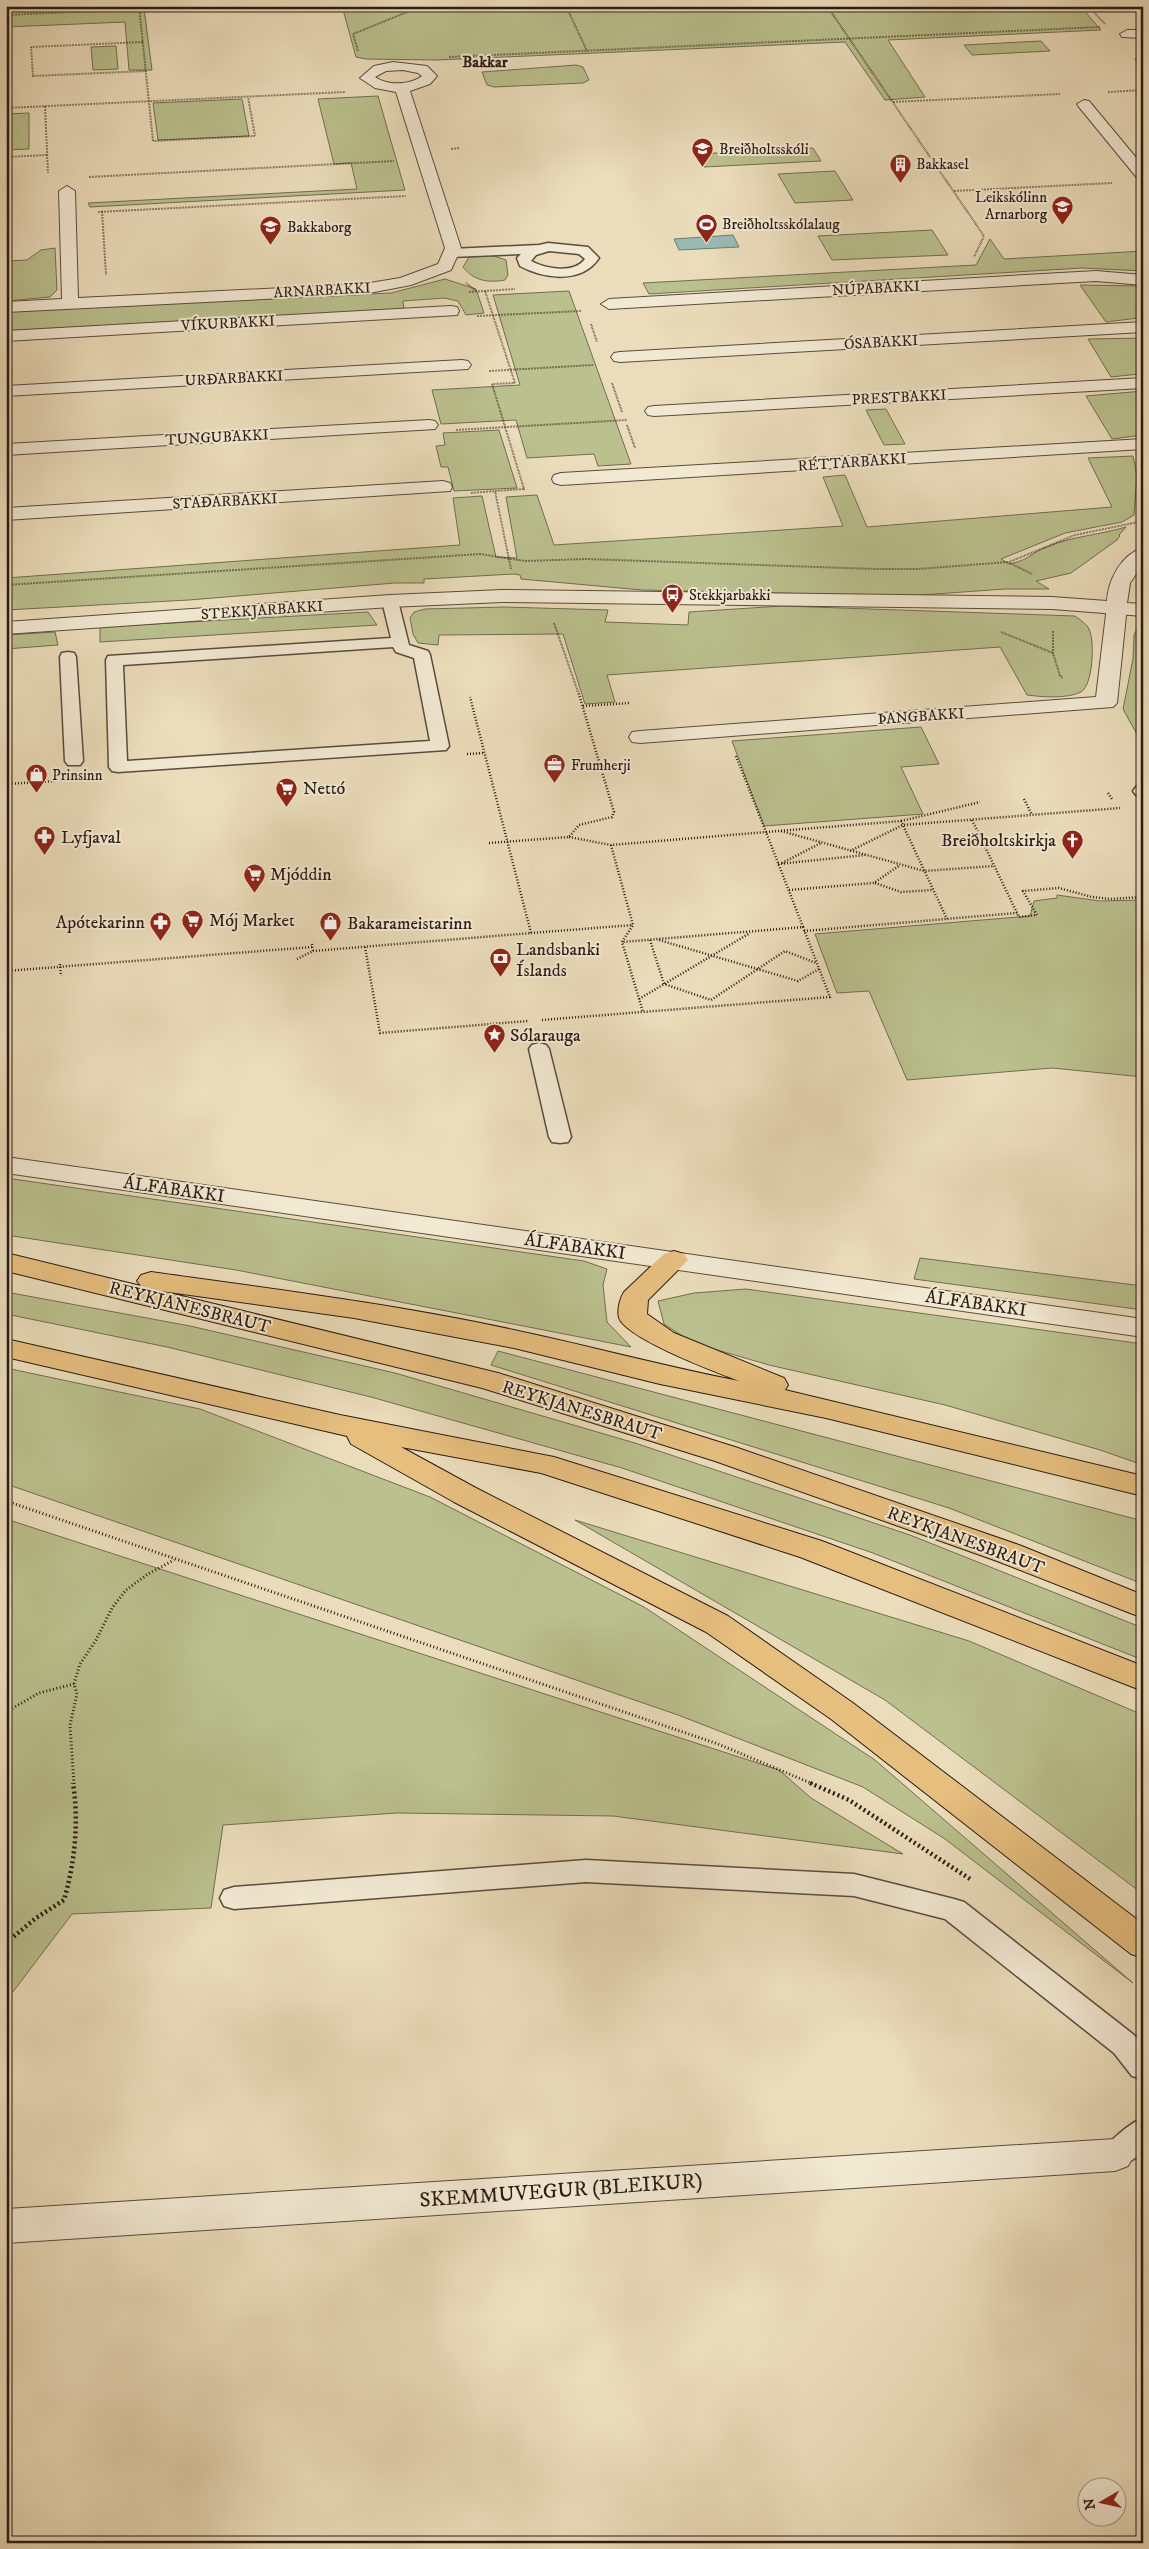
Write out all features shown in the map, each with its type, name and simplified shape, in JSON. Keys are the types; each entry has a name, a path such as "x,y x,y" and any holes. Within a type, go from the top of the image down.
{"highway":[{"path":"674,1260 634,1298 633,1317 664,1339 826,1408"},
{"path":"9,1262 354,1309 514,1339 660,1375 826,1408 1143,1486"},
{"name":"REYKJANESBRAUT","path":"9,1262 488,1380 735,1458 1008,1553 1143,1607"},
{"path":"6,1348 340,1425 544,1464 811,1549 1143,1680"},
{"path":"340,1425 465,1495 717,1624 842,1711 1143,1944"}],"street":[{"path":"1127,34 1143,34"},
{"path":"402,88 453,248 451,253"},
{"path":"1084,104 1143,176"},
{"path":"67,191 70,304"},
{"name":"ARNARBAKKI","path":"6,307 393,286 417,280 445,267 451,253"},
{"name":"NÚPABAKKI","path":"609,304 1096,276 1143,280"},
{"name":"VÍKURBAKKI","path":"6,336 451,311"},
{"name":"ÓSABAKKI","path":"620,357 1143,327"},
{"name":"URÐARBAKKI","path":"6,391 462,365"},
{"name":"PRESTBAKKI","path":"654,411 1143,383"},
{"name":"TUNGUBAKKI","path":"6,450 429,425"},
{"name":"RÉTTARBAKKI","path":"561,479 1143,444"},
{"name":"STAÐARBAKKI","path":"6,514 443,487"},
{"path":"1117,606 1118,587 1127,572 1143,554"},
{"name":"STEKKJARBAKKI","path":"6,628 390,600 529,596 1052,603 1117,606 1143,610"},
{"name":"STEKKJARBAKKI","path":"1117,606 1143,604"},
{"name":"ÞANGBAKKI","path":"640,737 1106,703 1117,606"},
{"name":"ÁLFABAKKI","path":"6,1165 1143,1328"},
{"name":"SKEMMUVEGUR (BLEIKUR)","path":"6,2226 1115,2155"}],"lane":[{"path":"451,253 483,251 572,248 583,250 592,258 585,267 558,272 531,267 525,263 524,258 520,254 483,251"},
{"path":"524,258 538,249"},
{"path":"390,600 402,648 422,655 440,746 118,767 114,660 400,642"},
{"path":"68,657 74,761"},
{"path":"539,1049 560,1138"},
{"path":"234,1898 586,1871 854,1885 954,1910 1124,2044 1143,2067"},
{"path":"1115,2155 1131,2144 1143,2131"}],"path":[{"path":"6,15 206,6"},
{"path":"358,52 353,34 422,6"},
{"path":"566,6 587,51"},
{"path":"827,6 984,236 970,264"},
{"path":"830,11 941,6"},
{"path":"443,57 1107,27 1088,6"},
{"path":"139,8 153,141 255,136 248,96"},
{"path":"143,42 32,47 33,76 146,71"},
{"path":"6,108 402,88"},
{"path":"1106,92 1143,90"},
{"path":"893,102 1068,94"},
{"path":"6,157 47,155 45,106"},
{"path":"88,177 402,161"},
{"path":"954,190 1118,183"},
{"path":"107,278 102,211 437,195"},
{"path":"486,291 515,383 492,384 524,489 495,491 508,557"},
{"path":"451,311 464,317 586,310 609,304"},
{"path":"462,365 482,371 511,370 605,364 620,357"},
{"path":"429,425 455,430 625,421 654,411"},
{"path":"6,585 480,554 508,557 525,562 586,559 918,569 1008,562 1075,534 1143,521"},
{"path":"1008,562 1035,576"},
{"path":"553,618 583,706 614,812 612,817 579,825 569,837"},
{"path":"1053,629 1053,653 1060,676 1068,681"},
{"path":"998,630 1053,653"},
{"path":"470,697 531,934"},
{"path":"583,706 628,703"},
{"path":"365,947 380,1034 830,997 726,731"},
{"path":"6,784 60,780"},
{"path":"1024,799 1032,815"},
{"path":"490,843 569,837 611,845 901,821 980,802"},
{"path":"850,850 903,825 1126,808"},
{"path":"972,820 1019,917 1037,915 1023,891 1059,888 1092,897 1110,899 1143,897"},
{"path":"901,821 947,919"},
{"path":"778,831 924,871 994,866"},
{"path":"779,864 822,842"},
{"path":"611,845 633,925 622,942 643,1012"},
{"path":"779,864 868,855"},
{"path":"874,883 901,864"},
{"path":"789,890 874,883 901,892 933,890"},
{"path":"622,942 1017,913"},
{"path":"6,971 60,965 312,947 365,947 633,925"},
{"path":"639,999 751,932"},
{"path":"656,939 798,981 819,969"},
{"path":"650,940 664,984"},
{"path":"297,959 312,947"},
{"path":"711,1000 785,951 817,963"},
{"path":"60,965 61,976"},
{"path":"664,984 711,1000"},
{"path":"711,1000 713,1006"},
{"path":"6,1501 718,1744 849,1800 976,1884"},
{"path":"6,1944 36,1918 64,1900 72,1873 77,1808 72,1773 70,1725 77,1694 74,1684 80,1664 96,1640 112,1608 126,1590 175,1559"},
{"path":"6,1712 39,1693 74,1684"}],"green space":[{"path":"6,6 181,6 144,8 152,70 129,70 125,22 6,27"},
{"path":"342,6 1080,6 1101,30 888,40 925,97 885,100 845,42 437,60 366,59 356,57"},
{"path":"1041,41 1050,51 972,55 964,45"},
{"path":"116,46 118,69 93,70 91,47"},
{"path":"576,65 583,67 589,80 583,83 494,87 487,85 482,72"},
{"path":"378,96 405,190 90,207 88,203 357,189 351,163 334,164 318,99"},
{"path":"242,99 249,136 158,140 153,103"},
{"path":"29,113 29,149 6,150 6,114"},
{"path":"813,148 821,161 704,167 696,154"},
{"path":"835,171 853,200 795,203 778,174"},
{"path":"932,230 948,255 832,260 818,236"},
{"path":"990,239 1004,259 1143,251 1143,271 1082,268 649,294 643,283 976,265"},
{"path":"55,248 57,290 50,297 6,301 6,261 27,260 41,250"},
{"path":"491,255 506,260 508,275 505,280 482,280 467,272 463,267 469,257"},
{"path":"445,279 476,289 484,313 466,315 458,301 444,298 403,301 404,309 6,331 6,311 391,293"},
{"path":"1080,285 1143,286 1143,314 1138,318 1106,322"},
{"path":"569,291 631,464 598,466 594,454 527,458 516,420 441,424 432,390 520,385 493,295"},
{"path":"1143,338 1143,370 1139,374 1111,377 1088,339"},
{"path":"1143,391 1143,435 1112,439 1086,396"},
{"path":"886,409 905,444 884,445 866,410"},
{"path":"499,430 517,488 454,491 448,467 441,467 436,446 445,445 443,433"},
{"path":"1133,456 1137,475 1134,515 1122,522 1065,533 1001,559 1009,564 1057,543 1126,527 1117,540 1071,573 1036,581 1049,589 1005,589 907,596 642,590 521,579 520,575 514,574 424,579 424,583 395,583 189,600 6,610 6,578 460,545 453,498 482,496 496,557 517,558 506,497 537,495 554,545 843,526 823,477 845,475 867,527 1112,507 1088,458"},
{"path":"782,606 1075,616 1087,625 1091,635 1092,662 1088,681 1081,692 1069,696 1027,695 1000,647 607,675 615,702 585,704 563,634 439,635 438,645 418,643 413,634 410,618 414,612 425,609 504,607 608,610 605,622 688,625 689,612"},
{"path":"368,612 377,625 100,642 100,627"},
{"path":"1139,625 1143,625 1143,745 1123,709 1133,659 1134,635"},
{"path":"55,632 58,645 6,649 6,635"},
{"path":"921,727 939,764 901,767 923,814 764,826 732,741"},
{"path":"1057,895 1100,901 1143,900 1143,1077 1052,1068 907,1080 869,991 837,993 815,934 1030,916 1034,901 1057,898"},
{"path":"6,1178 584,1261 607,1269 603,1285 607,1322 631,1347 236,1270 6,1235"},
{"path":"920,1258 1143,1286 1143,1310 914,1279"},
{"path":"746,1289 1143,1344 1143,1465 1100,1450 945,1405 769,1365 693,1343 664,1324 658,1301 694,1293"},
{"path":"6,1292 190,1326 395,1373 635,1443 910,1535 1143,1628 1143,1660 873,1553 622,1468 371,1397 167,1347 6,1314"},
{"path":"498,1351 1143,1521 1143,1584 949,1508 491,1365"},
{"path":"6,1368 200,1409 430,1497 644,1607 875,1760 1133,1983 945,1839 863,1787 678,1715 6,1484"},
{"path":"6,1519 779,1770 811,1798 903,1854 613,1816 397,1813 223,1825 211,1908 72,1914 6,2001"},
{"path":"575,1520 969,1641 1143,1715 1143,1894 885,1700"}],"water":[{"name":"Breiðholtsskólalaug","path":"733,235 739,247 679,250 674,239"}],"place":[{"name":"Breiðholtsskóli","path":"703,168"},
{"name":"Bakkasel","path":"900,183"},
{"name":"Leikskólinn Arnarborg","path":"1063,225"},
{"name":"Breiðholtsskólalaug","path":"706,243"},
{"name":"Bakkaborg","path":"271,246"},
{"name":"Stekkjarbakki","path":"673,614"},
{"name":"Frumherji","path":"555,784"},
{"name":"Prinsinn","path":"36,794"},
{"name":"Nettó","path":"287,807"},
{"name":"Lyfjaval","path":"45,856"},
{"name":"Breiðholtskirkja","path":"1072,859"},
{"name":"Mjóddin","path":"254,893"},
{"name":"Mój Market","path":"193,939"},
{"name":"Apótekarinn","path":"161,941"},
{"name":"Bakarameistarinn","path":"331,942"},
{"name":"Landsbanki Íslands","path":"500,978"},
{"name":"Sólarauga","path":"494,1054"}],"district":[{"name":"Bakkar","path":"485,61"}]}
